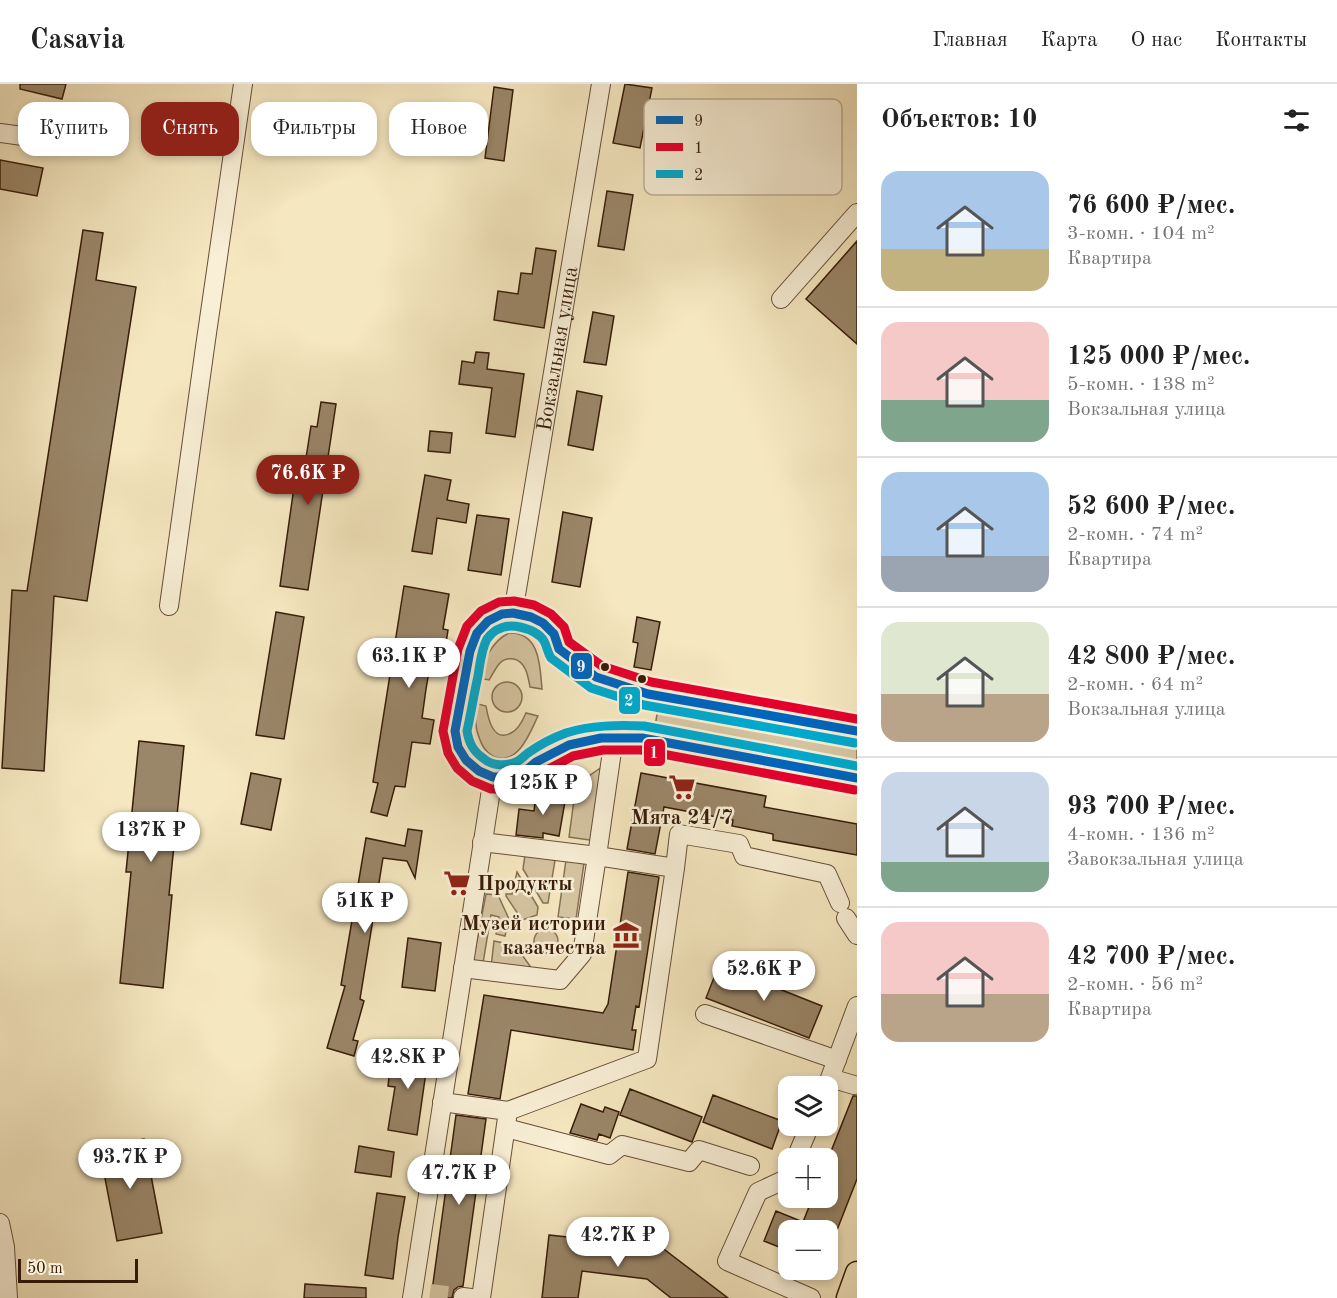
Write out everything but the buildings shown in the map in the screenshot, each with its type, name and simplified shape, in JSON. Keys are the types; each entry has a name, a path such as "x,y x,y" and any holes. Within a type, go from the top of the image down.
{"main road":[{"path":"857,731 648,693 596,678 559,649 554,634 543,623 531,617 513,613 502,614 488,621 477,633 470,651 455,731 458,747 465,760 479,771 493,777 509,777 524,772 536,762 569,745 614,737 642,738 857,778"},
{"path":"848,1298 857,1273"}],"street":[{"path":"169,606 243,84"},
{"name":"Вокзальная улица","path":"513,613 601,84"},
{"path":"0,133 18,135"},
{"path":"781,299 857,213"},
{"path":"463,968 560,980 582,954 614,737"},
{"path":"418,1294 442,1102 493,777"},
{"path":"507,1120 647,1059 679,834 739,844 744,856 827,874 857,934"},
{"path":"482,842 675,868"},
{"path":"830,1076 857,1006"},
{"path":"705,1014 837,1060"},
{"path":"838,1083 854,1085"},
{"path":"442,1102 507,1120 609,1155 622,1145 689,1162 699,1150 750,1166"},
{"path":"472,1298 507,1120"},
{"path":"778,1183 758,1192 728,1261 811,1298"},
{"path":"0,1222 5,1247 8,1298"}],"shaded area":[{"path":"509,633 519,634 533,644 539,661 542,689 530,687 524,666 514,659 506,659 497,666 489,680 479,678 489,652"},
{"path":"507,682 518,686 522,697 518,708 507,712 496,708 492,697 496,686"},
{"path":"474,703 486,706 492,728 500,735 514,732 526,713 538,716 517,752 503,758 495,757 485,750 480,739 476,728"},
{"path":"659,703 857,740 857,770 654,732"},
{"path":"605,768 596,841 569,837 576,785 599,769"},
{"path":"525,855 555,860 548,903 543,903 523,869"},
{"path":"566,860 584,863 576,919 558,917"},
{"path":"517,872 538,907 537,915 522,920 506,896 506,894 512,894"},
{"path":"486,894 498,895 509,919 505,936 496,934 499,917 491,915 483,963 473,961"},
{"path":"546,929 555,932 558,941 555,950 546,953 537,950 534,941 537,932"},
{"path":"494,941 519,946 530,966 529,973 491,967"}],"tunnel":[{"path":"430,1293 463,1297"}],"transit line":[{"name":"1","path":"855,790 641,750 603,750 573,756 543,772 530,782 512,789 491,789 472,781 457,768 448,753 443,731 458,649 467,626 481,611 499,602 514,601 534,605 551,614 564,627 569,642 602,666 651,682 857,719"},
{"name":"9","path":"857,731 648,694 596,677 559,649 554,634 543,623 531,617 513,613 502,614 488,621 477,633 470,651 455,731 458,747 466,760 479,771 493,777 509,777 524,772 536,762 569,745 601,738 642,738 857,778"},
{"name":"2","path":"855,743 644,705 591,688 551,658 544,641 539,636 530,630 515,626 498,630 490,635 485,643 467,731 474,750 487,761 499,765 518,761 537,747 575,730 595,727 644,726 857,766"}],"place":[{"name":"Мята 24/7","path":"682,787"},
{"name":"Продукты","path":"457,883"},
{"name":"Музей истории казачества","path":"626,935"}]}
